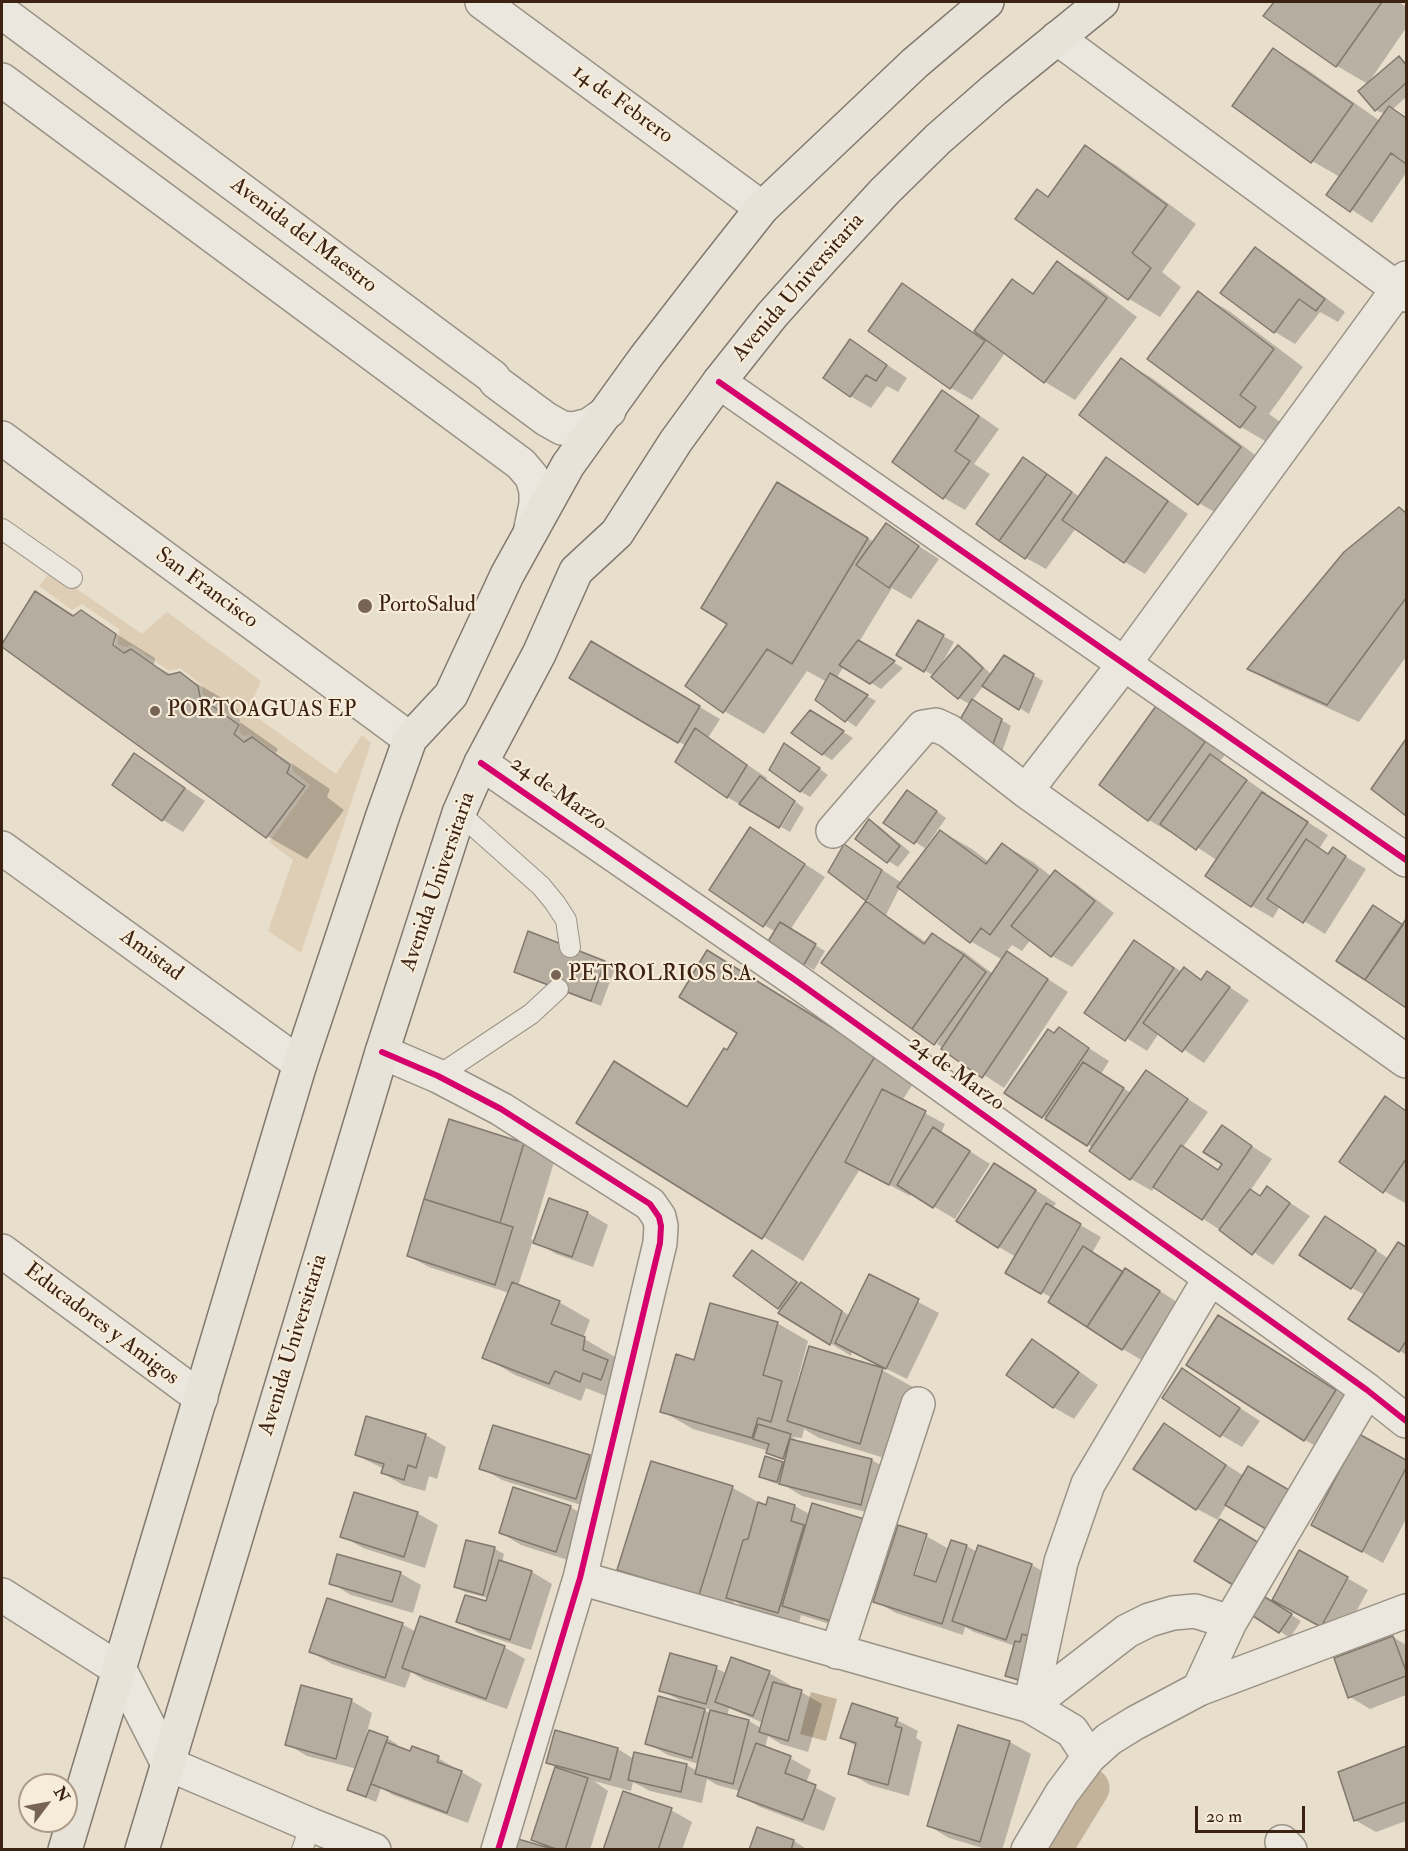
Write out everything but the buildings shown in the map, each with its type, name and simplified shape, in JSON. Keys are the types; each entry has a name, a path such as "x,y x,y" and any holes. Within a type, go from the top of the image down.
{"main road":[{"path":"65,1850 300,1064 382,815 410,739 452,695 507,575 568,465 645,358 762,208 915,63 987,2"},
{"name":"Avenida Universitaria","path":"142,1850 382,1052 459,813 481,763 539,654 576,572 617,533 676,441 772,315 885,191 938,139 1102,2"}],"street":[{"name":"14 de Febrero","path":"482,2 762,208"},
{"name":"Avenida del Maestro","path":"2,12 493,378 523,403 562,428 574,429 589,425 609,411"},
{"path":"1026,791 1124,664 1404,287 1057,38"},
{"path":"2,80 521,464 532,477 536,491 536,504 530,533"},
{"path":"468,424 488,424 499,416 503,404 493,378"},
{"path":"720,382 1407,860"},
{"name":"San Francisco","path":"2,438 410,739"},
{"path":"833,831 923,727 936,724 949,731 1026,791 1407,1061"},
{"name":"24 de Marzo","path":"481,763 798,982 1407,1421"},
{"name":"Amistad","path":"2,848 300,1064"},
{"path":"382,1052 438,1076 501,1109 650,1204 661,1226 660,1244 580,1578 498,1850"},
{"name":"Educadores y Amigos","path":"2,1251 201,1398"},
{"path":"1030,1706 1061,1562 1088,1484 1210,1278"},
{"path":"1199,1689 1230,1622 1367,1390"},
{"path":"837,1652 918,1404"},
{"path":"580,1578 1030,1706 1072,1731 1089,1757"},
{"path":"2,1595 120,1670 168,1764 307,1838 374,1850"},
{"path":"1030,1706 1126,1631 1149,1620 1173,1613 1195,1611 1230,1622"},
{"path":"1028,1850 1056,1803 1089,1757 1109,1739 1199,1689 1407,1611"}],"lane":[{"path":"2,529 72,578"},
{"path":"459,813 541,886 566,920 570,947"},
{"path":"438,1076 531,1014 558,989"}],"shaded area":[{"path":"51,571 142,634 167,612 261,681 248,711 336,774 362,735 371,743 301,953 268,931 293,860 269,842 310,785 293,771 292,763 249,734 245,736 239,732 241,722 203,695 202,685 180,668 169,671 133,646 124,647 118,644 119,629 82,604 72,610 39,586"},
{"path":"811,1692 837,1699 826,1741 800,1734"}],"waterway":[{"path":"1052,1850 1090,1788"}],"cycle path":[{"path":"719,382 1406,860"},
{"path":"481,763 798,982 1367,1390 1406,1421"},
{"path":"382,1052 438,1076 501,1109 650,1204 659,1217 661,1226 660,1243 580,1578 498,1850"}],"place":[{"name":"PortoSalud","path":"365,606"},
{"name":"PORTOAGUAS EP","path":"155,711"},
{"name":"PETROLRIOS S.A.","path":"556,975"}]}
